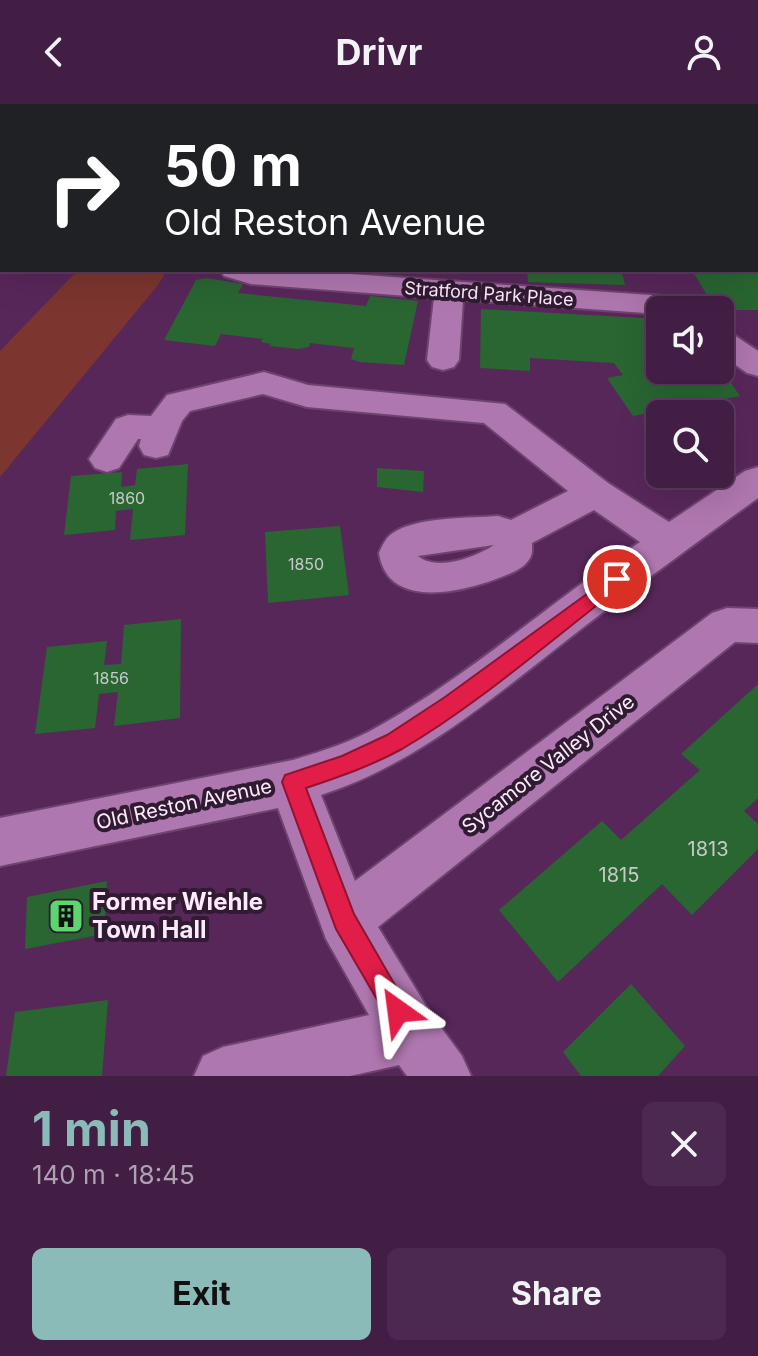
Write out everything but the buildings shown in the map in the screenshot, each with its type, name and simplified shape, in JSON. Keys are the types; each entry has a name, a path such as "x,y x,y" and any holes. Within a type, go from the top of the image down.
{"street":[{"name":"Stratford Park Place","path":"246,272 646,305"},
{"path":"661,280 672,296"},
{"path":"443,360 449,291"},
{"path":"734,339 758,334"},
{"path":"734,350 758,366"},
{"path":"107,459 128,427 159,437 167,417 179,403 264,383 307,396 493,412 595,493 670,542"},
{"name":"Old Reston Avenue","path":"0,842 293,782 346,765 394,742 452,703 758,480"},
{"path":"513,536 595,493"},
{"name":"Sycamore Valley Drive","path":"344,921 727,625 758,626"},
{"path":"223,1076 427,1055 344,921 293,782"}],"shaded area":[{"path":"76,272 166,272 0,477 0,351"}],"place":[{"name":"Former Wiehle Town Hall","path":"66,916"}],"route":[{"path":"398,1011 344,921 293,782 346,765 394,742 452,703 617,579"}]}
